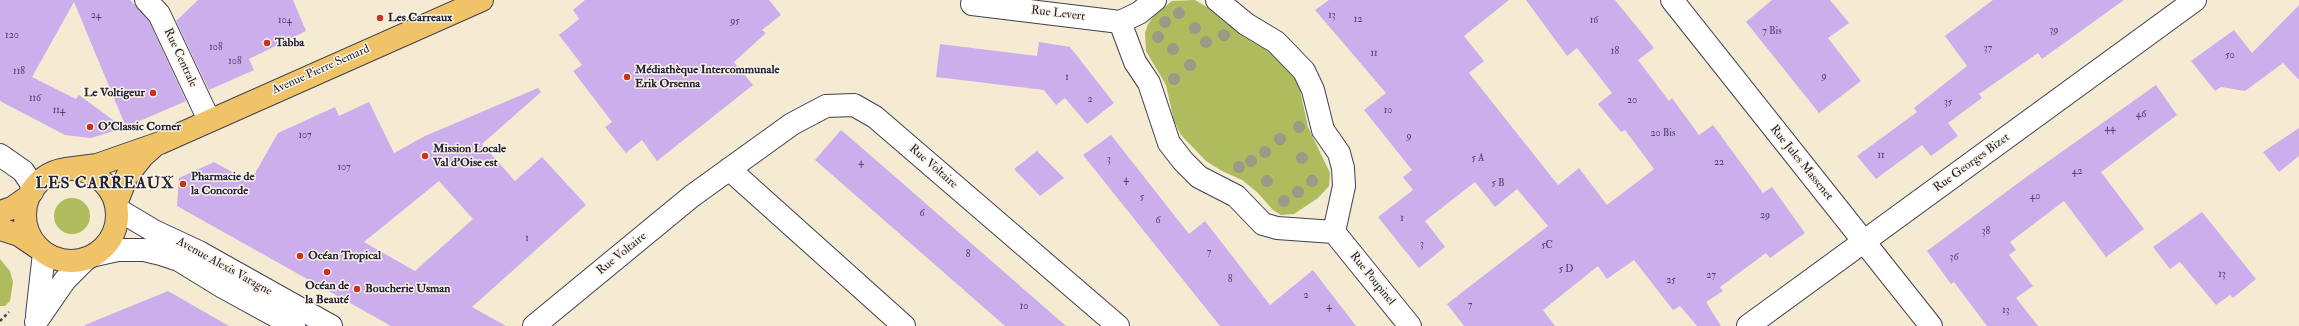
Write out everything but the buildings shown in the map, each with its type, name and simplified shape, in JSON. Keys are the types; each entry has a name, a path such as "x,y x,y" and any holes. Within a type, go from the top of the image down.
{"main road":[{"name":"Avenue Pierre Semard","path":"160,143 482,0"},
{"path":"0,212 12,208 30,194 41,180 49,175 66,169 98,165 160,143"},
{"path":"0,229 19,234 57,260 67,261 91,257 112,237 117,221 117,206 127,176 143,156 160,143"},
{"path":"66,169 83,170 98,177 109,189 117,206"},
{"path":"30,194 26,210 26,225 29,235 42,251"}],"street":[{"name":"Rue Centrale","path":"146,0 159,14 209,120"},
{"path":"1155,0 1139,13 1120,22 1135,62 1149,83 1169,143 1182,161 1200,177 1236,196 1263,224 1277,228 1334,232 1344,186 1343,168 1338,153 1323,130 1312,90 1304,71 1276,42 1246,24 1217,0"},
{"name":"Rue Jules Massenet","path":"1672,0 1931,326"},
{"name":"Rue Georges Bizet","path":"1748,326 2195,0"},
{"name":"Rue Levert","path":"972,4 1120,22"},
{"name":"Rue Voltaire","path":"534,326 692,196 792,124 826,106 854,105 874,117 1118,326"},
{"path":"0,155 23,171 31,183 30,194"},
{"path":"729,169 904,326"},
{"name":"Avenue Alexis Varagne","path":"117,206 154,231 199,252 331,326"},
{"name":"Rue Poupinel","path":"1334,232 1410,326"},
{"name":"Avenue Alexis Varagne","path":"91,257 111,251 133,249 162,254 179,260 294,326"},
{"path":"35,324 42,251"},
{"path":"35,324 47,303 67,277 91,257"}],"green space":[{"path":"1195,0 1212,10 1241,35 1276,56 1295,79 1300,90 1308,127 1330,173 1329,186 1318,198 1294,214 1281,215 1273,210 1257,192 1242,180 1222,171 1206,161 1181,135 1174,121 1166,85 1146,51 1145,33 1148,24 1154,16 1172,1"},
{"path":"72,198 85,203 90,216 85,229 72,234 59,229 54,216 59,203"},
{"path":"0,259 10,271 13,282 10,301 5,306 0,306"}],"place":[{"name":"Les Carreaux","path":"380,18"},
{"name":"Tabba","path":"267,43"},
{"name":"Médiathèque Intercommunale Erik Orsenna","path":"627,77"},
{"name":"Le Voltigeur","path":"153,93"},
{"name":"O'Classic Corner","path":"90,127"},
{"name":"Mission Locale Val d'Oise est","path":"425,156"},
{"name":"Pharmacie de la Concorde","path":"183,184"},
{"name":"Océan Tropical","path":"300,256"},
{"name":"Océan de la Beauté","path":"327,272"},
{"name":"Boucherie Usman","path":"357,289"}],"district":[{"name":"LES CARREAUX","path":"105,185"}]}
